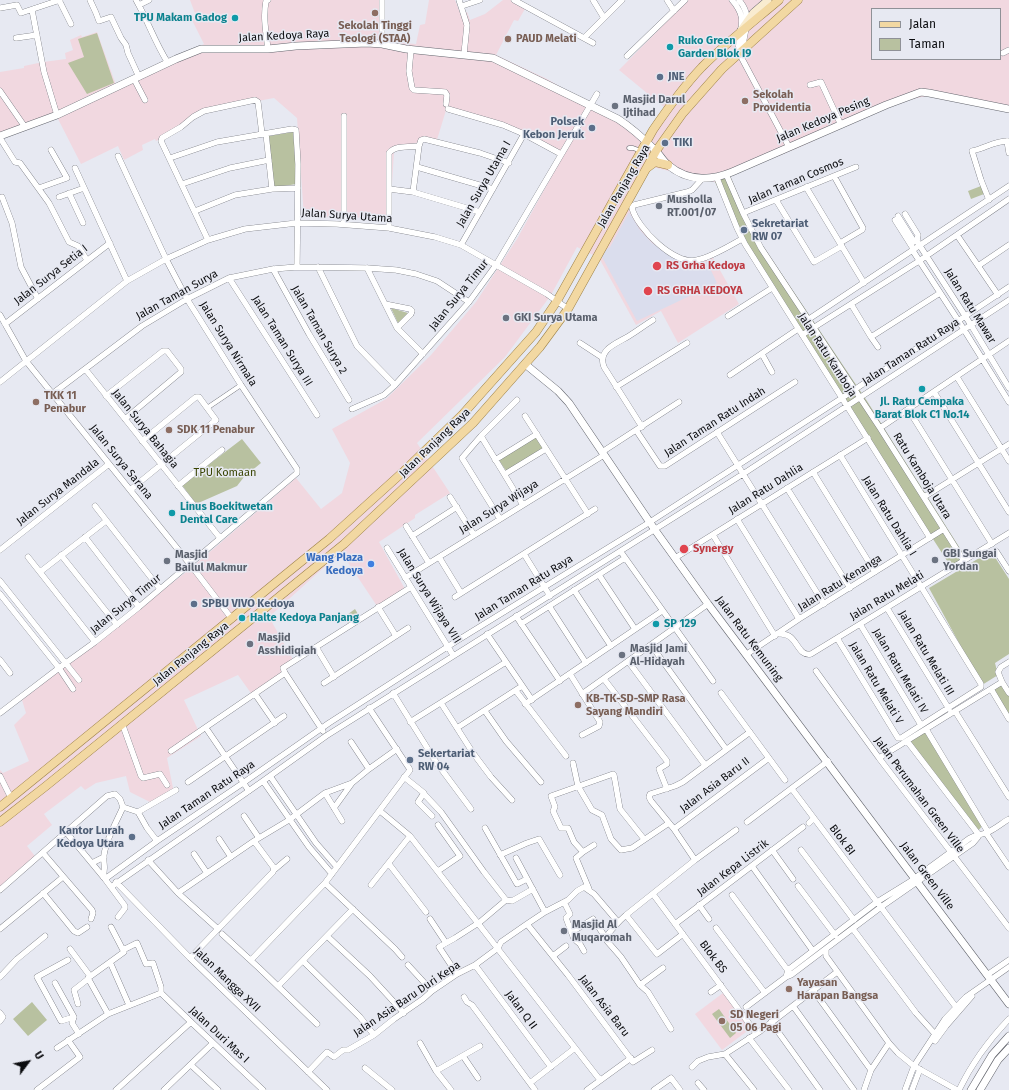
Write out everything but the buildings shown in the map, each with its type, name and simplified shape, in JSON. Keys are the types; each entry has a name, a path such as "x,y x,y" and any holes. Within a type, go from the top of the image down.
{"main road":[{"name":"Jalan Panjang Raya","path":"6,803 329,539 437,440 462,415 536,332 557,301 666,111 702,67 741,30 768,0"},
{"name":"Jalan Panjang Raya","path":"748,22 779,0"},
{"name":"Jalan Panjang Raya","path":"1,819 15,811 344,544 473,423 549,336 568,308 646,168 683,113 722,69 742,53 798,0"},
{"path":"646,168 655,162 668,165"},
{"path":"380,492 381,497 388,502"},
{"path":"369,503 375,505 377,512"},
{"path":"6,803 15,811"}],"street":[{"path":"0,8 17,2 20,13 32,10 44,2 59,0 71,24"},
{"path":"90,0 99,21 111,17 126,45 144,100"},
{"path":"149,0 138,2 159,45 160,51 168,63"},
{"path":"268,0 266,1 265,5 265,22 268,49"},
{"path":"382,0 382,44"},
{"path":"459,0 467,25 464,54"},
{"path":"462,6 480,0"},
{"path":"514,0 593,43"},
{"path":"593,0 604,18"},
{"path":"584,38 622,0"},
{"path":"667,0 674,11"},
{"path":"627,56 685,0"},
{"path":"732,0 742,15 743,23 738,40 742,53 789,147"},
{"path":"739,0 744,6 748,22 742,53"},
{"path":"32,10 48,88 57,115"},
{"path":"16,38 37,35"},
{"name":"Jalan Kedoya Raya","path":"0,137 57,115 201,49 268,49 361,43 382,44 411,50 493,58 618,119 628,125 658,150"},
{"path":"411,50 409,71 412,88 414,90 445,92 447,95 447,106 524,134 561,154"},
{"path":"810,85 821,82 841,125"},
{"path":"0,91 25,127"},
{"name":"Jalan Kedoya Pesing","path":"658,150 668,165 689,176 702,179 716,178 908,96 925,92 1009,109"},
{"name":"Jalan Surya Timur","path":"352,409 384,395 395,385 469,302 496,265 597,94"},
{"path":"208,240 161,139 163,137 181,127 193,117 204,112 254,100 257,101 269,160 272,189"},
{"path":"344,116 344,224"},
{"path":"170,158 217,142 292,129 296,130 298,188 297,267"},
{"name":"Jalan Surya Utama I","path":"461,245 509,163 524,134"},
{"path":"0,137 16,162 19,163 52,206 69,242 78,246 87,260"},
{"path":"413,192 419,146 424,139 480,153 509,163"},
{"path":"989,200 972,151 994,142 1008,141 1009,153"},
{"path":"388,228 389,153 390,151 399,148 419,146"},
{"path":"629,148 642,152"},
{"path":"38,188 67,178 51,150"},
{"name":"Jalan Surya Nirmala","path":"118,156 166,259 187,299 241,385 297,469 297,473"},
{"path":"182,184 230,168 269,160"},
{"name":"Jalan Taman Cosmos","path":"743,213 856,166"},
{"path":"417,167 493,189"},
{"path":"75,168 127,281"},
{"name":"Jalan Ratu Kamboja","path":"726,174 743,213 762,248 859,395"},
{"path":"776,200 814,262 841,245 863,228 834,176"},
{"name":"Jalan Ratu Kamboja","path":"716,178 742,239 930,538"},
{"path":"702,179 692,190 687,192 634,205 632,208 640,226 663,247 684,260 697,261 742,239"},
{"path":"808,319 913,250 919,244 1009,186"},
{"path":"806,187 864,283"},
{"path":"58,197 84,188"},
{"path":"195,211 236,195 272,189 298,188"},
{"path":"389,189 413,192 480,212"},
{"path":"69,193 83,223"},
{"path":"2,197 12,223 21,267 38,298"},
{"path":"802,335 919,261 1009,199"},
{"path":"905,214 918,235 919,244"},
{"name":"Jalan Ratu Mawar","path":"1009,388 919,244 914,242 896,218 919,261 964,328 1009,402"},
{"name":"Jalan Surya Utama","path":"0,382 127,281 166,259 208,240 245,229 297,223 344,224 388,228 435,237 461,245 568,308"},
{"path":"957,235 998,295"},
{"name":"Jalan Surya Setia I","path":"5,324 110,243"},
{"path":"978,266 1009,245"},
{"name":"Jalan Taman Surya","path":"52,394 86,370 142,326 187,299 230,278 273,269 297,267 396,270 416,274 437,281 469,302"},
{"path":"318,267 358,346 395,385"},
{"path":"367,268 397,328 423,354"},
{"name":"Jalan Taman Surya 2","path":"273,269 309,334 349,400"},
{"name":"Jalan Taman Surya III","path":"230,278 317,416"},
{"name":"Jalan Taman Ratu Raya","path":"104,878 157,841 246,787 263,781 324,732 369,708 393,693 451,651 487,634 620,552 652,526 845,401 859,395 1009,287"},
{"path":"728,316 772,288"},
{"name":"Jalan Ratu Mawar","path":"871,337 940,293"},
{"name":"Jalan Taman Ratu Raya","path":"111,886 324,732 451,651 545,588 652,526 845,401 859,395 1009,300"},
{"path":"385,304 410,309 412,311 411,314 397,328"},
{"path":"850,304 878,347"},
{"name":"Jalan Surya Sarana","path":"0,315 26,361 190,564 232,619"},
{"path":"642,426 616,387 602,362 610,346 653,320"},
{"path":"730,376 798,329"},
{"path":"880,428 1009,341"},
{"path":"580,343 603,358"},
{"path":"616,387 687,343"},
{"path":"106,396 163,351 167,351 181,369 181,372 125,419"},
{"path":"762,354 772,372"},
{"path":"525,364 564,397 652,526"},
{"name":"Jalan Surya Bahagia","path":"86,370 220,538"},
{"path":"956,377 1009,461"},
{"name":"Jalan Taman Ratu Indah","path":"636,430 662,467 795,382"},
{"path":"207,408 241,385"},
{"path":"934,392 1009,512"},
{"name":"Ratu Kamboja Utara","path":"859,395 964,561"},
{"path":"130,490 214,421 215,418 199,398 196,397 142,441"},
{"path":"500,519 462,458 481,436 517,400"},
{"name":"Jalan Surya Wijaya","path":"405,578 566,478 679,402"},
{"path":"908,409 992,544"},
{"path":"525,416 588,514"},
{"path":"717,432 824,604"},
{"path":"495,460 537,434"},
{"path":"481,436 523,505"},
{"name":"Jalan Ratu Dahlia","path":"675,558 868,438"},
{"path":"924,497 1009,444"},
{"path":"505,474 546,448"},
{"path":"178,486 222,450"},
{"name":"Jalan Ratu Dahlia I","path":"840,455 982,686 948,709"},
{"name":"Jalan Surya Mandala","path":"0,550 109,464"},
{"path":"813,472 875,572"},
{"name":"Jalan Surya Timur","path":"0,713 139,607 297,473"},
{"path":"788,488 850,588"},
{"path":"450,497 474,535"},
{"path":"95,506 160,589"},
{"path":"412,536 457,507"},
{"path":"455,597 595,510"},
{"path":"737,519 800,619"},
{"path":"40,572 106,521"},
{"path":"406,526 429,563"},
{"name":"Jalan Ratu Kemuning","path":"652,526 708,604 828,761"},
{"name":"Jalan Ratu Kenanga","path":"747,654 944,529"},
{"name":"Jalan Ratu Melati","path":"777,635 784,633 790,637 801,651 807,655 815,653 1009,533"},
{"path":"713,535 777,635"},
{"path":"84,537 139,607"},
{"name":"Jalan Surya Wijaya VIII","path":"387,548 451,651"},
{"path":"996,551 1009,571"},
{"path":"620,552 713,681"},
{"path":"524,554 550,595"},
{"path":"62,555 117,624"},
{"path":"28,557 95,642"},
{"path":"439,557 462,593"},
{"path":"521,624 625,558"},
{"path":"599,575 635,629"},
{"path":"0,581 80,680"},
{"path":"324,732 283,670 284,667 411,587"},
{"path":"574,590 611,646"},
{"path":"0,594 59,668 73,689"},
{"path":"582,694 708,604"},
{"path":"549,606 586,663"},
{"path":"378,607 396,636"},
{"name":"Jalan Ratu Melati III","path":"887,608 948,709"},
{"path":"525,704 662,611"},
{"path":"516,616 560,681"},
{"path":"25,625 31,620"},
{"name":"Jalan Ratu Melati IV","path":"860,624 923,727 901,738 897,738"},
{"path":"324,683 408,628"},
{"path":"487,634 532,700"},
{"name":"Jalan Ratu Melati V","path":"837,638 897,738"},
{"path":"651,645 726,749"},
{"path":"316,647 334,677"},
{"path":"628,661 705,765"},
{"path":"410,722 506,662"},
{"path":"1009,662 999,669 999,675 1009,694"},
{"path":"1,664 10,672"},
{"name":"Jalan Perumahan Green Ville","path":"816,671 879,758 1009,928"},
{"path":"171,751 285,673"},
{"path":"570,674 600,723 598,726 582,735"},
{"path":"604,679 667,761 667,764 659,769 667,788"},
{"path":"923,727 955,711 1002,682"},
{"path":"457,728 522,686"},
{"path":"990,689 1009,719"},
{"path":"516,691 566,756"},
{"path":"721,692 785,780"},
{"path":"393,693 436,762 471,809"},
{"path":"255,694 275,723"},
{"path":"441,703 482,765 512,800"},
{"path":"251,960 325,883 410,769 369,708"},
{"path":"879,758 907,741 948,709"},
{"path":"485,711 506,741 541,782"},
{"path":"955,711 1009,797"},
{"name":"Jalan Taman Ratu Raya","path":"188,782 284,716"},
{"path":"122,723 141,776 143,778 160,774 168,785"},
{"path":"923,727 1009,867"},
{"path":"206,728 246,787"},
{"path":"695,860 670,823 652,802 649,795 651,792 683,782 750,732"},
{"path":"907,741 978,836"},
{"path":"351,742 369,769"},
{"path":"334,808 352,783 397,749"},
{"name":"Jalan Asia Baru II","path":"674,829 769,758"},
{"path":"747,822 828,761"},
{"name":"Jalan Green Ville","path":"828,761 1009,1004"},
{"path":"573,762 578,786 592,810 602,815 612,839 619,849 628,850 670,823"},
{"path":"583,852 574,842 568,828 561,828 559,826 553,811 555,807 551,796 612,774 614,774 620,809 644,840"},
{"path":"0,776 6,803"},
{"name":"Jalan Taman Ratu Raya","path":"270,776 316,843 337,867"},
{"path":"404,777 423,792 442,812 484,872 506,900 512,901 533,889"},
{"name":"Jalan Taman Ratu Raya","path":"263,781 309,847 332,874"},
{"path":"178,893 256,840 289,820 325,793 352,783"},
{"name":"Blok BI","path":"792,789 879,905 959,1006"},
{"path":"138,812 176,790"},
{"path":"325,793 342,821"},
{"path":"0,890 107,796 115,794 120,799 123,807 109,839 104,857 104,878"},
{"path":"424,794 418,802 432,816"},
{"path":"123,807 138,812 147,828 157,841"},
{"path":"380,811 410,836 600,1080"},
{"path":"244,816 274,870"},
{"path":"809,823 814,818"},
{"path":"746,1007 765,994 815,953 835,934 854,920 916,881 952,854 970,838 987,832 1009,819"},
{"path":"438,825 460,856 438,871"},
{"name":"Jalan Kepa Listrik","path":"675,924 803,827"},
{"path":"485,828 517,884 527,879"},
{"path":"606,938 607,934 626,915 695,860 736,830"},
{"path":"66,832 111,886 126,907 118,917"},
{"path":"371,885 410,836"},
{"path":"219,838 231,857"},
{"path":"500,855 539,839 560,875"},
{"path":"594,845 576,858 588,889 618,922"},
{"path":"772,850 793,879"},
{"path":"801,850 854,920"},
{"path":"43,853 92,910 93,913 91,919"},
{"path":"194,854 207,873"},
{"path":"92,863 104,857"},
{"path":"516,858 545,912"},
{"path":"190,958 274,870 287,859"},
{"path":"148,860 178,893 218,928"},
{"path":"389,864 426,912"},
{"path":"752,866 815,953"},
{"path":"0,929 63,877"},
{"name":"Jalan Mangga XVII","path":"116,882 190,958 327,1090"},
{"path":"325,883 395,948 402,957"},
{"path":"798,886 835,934"},
{"name":"Jalan Asia Baru Duri Kepa","path":"308,1072 327,1052 334,1057 343,1050 346,1051 374,1035 432,991 457,974 475,965 498,948 502,942 527,924 564,902 581,888 584,887 588,889"},
{"path":"43,893 74,931 78,933 87,927"},
{"name":"Blok BS","path":"653,894 756,1033"},
{"path":"732,895 788,974"},
{"path":"457,974 439,949 440,946 446,944 478,924 506,900"},
{"path":"564,902 570,914 566,918 574,939 580,944 584,951"},
{"path":"700,905 710,919"},
{"path":"815,953 826,953 879,905"},
{"path":"278,986 353,909"},
{"path":"626,915 657,954 683,934"},
{"path":"430,919 446,944"},
{"path":"572,932 593,919 640,985 648,992 671,1029"},
{"name":"Jalan Asia Baru","path":"527,924 630,1058"},
{"path":"111,927 123,950"},
{"path":"716,928 765,994"},
{"path":"853,929 916,1013 937,1033"},
{"path":"222,934 317,1024"},
{"path":"0,977 17,959 45,936"},
{"path":"327,936 370,976 404,1013"},
{"path":"57,1048 108,1014 161,993 161,987 153,963 146,964 137,942 123,950 124,952 89,977 74,990 78,1004"},
{"path":"552,956 566,946"},
{"path":"70,949 89,977 108,1014"},
{"path":"826,953 837,972 888,1043 914,1066 958,1090 976,1058 993,1036 1009,1019"},
{"path":"68,960 37,977 61,1022 74,1017"},
{"path":"905,1090 914,1066 937,1033 959,1006 1009,960"},
{"path":"303,961 360,1017 374,1035"},
{"path":"110,962 129,1005"},
{"name":"Jalan Q II","path":"475,965 551,1066"},
{"path":"408,966 432,991"},
{"path":"989,978 1009,967"},
{"path":"640,985 663,968"},
{"path":"692,1067 698,1061 708,1056 725,1054 793,1006 837,972"},
{"path":"55,984 74,1017 72,1024 78,1034"},
{"path":"711,992 721,985"},
{"path":"813,990 871,1070"},
{"name":"Jalan Duri Mas I","path":"161,993 263,1090"},
{"path":"464,997 466,1002 472,1005 531,1087 551,1066 576,1048"},
{"path":"793,1006 854,1090"},
{"path":"0,1013 3,1017 0,1021"},
{"path":"116,1090 190,1022"},
{"path":"771,1022 820,1090"},
{"path":"935,1041 937,1033"},
{"path":"971,1090 992,1055 1009,1036"},
{"path":"749,1038 789,1090"},
{"path":"37,1090 80,1057 68,1040"},
{"path":"164,1090 213,1043"},
{"path":"420,1043 436,1071 451,1090"},
{"path":"864,1090 871,1070 888,1043"},
{"path":"436,1071 480,1046"},
{"path":"980,1090 998,1060 1009,1048"},
{"path":"587,1090 630,1058 634,1062 652,1050"},
{"path":"725,1054 754,1090"},
{"path":"463,1056 478,1078"},
{"path":"191,1065 213,1089"},
{"path":"365,1068 392,1090"},
{"path":"912,1090 920,1070"},
{"path":"654,1090 671,1078 680,1090"},
{"path":"698,1083 704,1090"}],"shaded area":[{"path":"190,0 381,0 382,41 416,44 420,25 425,24 429,0 455,0 461,15 467,12 470,20 485,14 503,0 513,0 526,7 518,21 514,20 496,55 547,79 612,117 644,141 665,108 619,70 688,0 1009,0 1009,109 927,96 912,99 866,116 800,147 715,182 644,165 627,207 640,227 652,240 692,262 712,256 739,304 678,343 661,311 636,325 599,258 577,247 551,295 505,357 417,443 450,493 415,515 415,518 379,542 405,589 377,606 341,552 269,617 295,663 253,696 238,675 184,700 201,736 167,758 174,793 154,804 130,792 126,776 96,783 85,790 81,786 44,814 52,825 27,846 38,860 0,892 0,770 3,773 29,761 14,725 26,713 22,700 190,569 296,478 321,509 342,493 350,463 332,429 386,399 431,355 476,302 517,239 564,154 509,127 447,107 436,143 422,141 394,151 390,218 304,217 297,118 274,98 204,111 184,127 156,141 155,139 142,145 143,150 124,160 118,146 81,164 57,117 0,138 0,72 24,68 24,66 43,62 66,59 65,53 73,50 70,40 81,35 82,37 97,32 116,85 204,44 191,18 196,16"},
{"name":"RS Grha Kedoya","path":"629,212 640,230 652,243 681,262 707,262 717,283 637,321 602,257 602,252 610,247"},
{"name":"SD Negeri 05 06 Pagi","path":"723,993 750,1029 722,1050 695,1014"}],"green space":[{"path":"97,33 114,83 87,94 68,63 84,57 78,39"},
{"path":"293,132 296,184 273,188 269,136"},
{"path":"730,176 755,234 867,401 968,561 953,570 867,437 742,238 715,182"},
{"path":"981,186 984,194 971,199 968,191"},
{"path":"391,308 408,313 398,323"},
{"path":"536,436 544,450 507,472 498,459"},
{"name":"TPU Komaan","path":"242,439 261,463 244,477 237,486 196,504 182,485"},
{"path":"991,551 1009,579 1009,654 995,663 998,675 982,685 929,588"},
{"path":"355,609 362,621 351,627 344,617"},
{"path":"1001,680 1009,694 1009,714 992,686"},
{"path":"926,731 984,824 977,832 910,741"},
{"path":"32,1002 47,1020 28,1036 13,1019"},
{"path":"719,1009 736,1033 730,1038 712,1014"}],"place":[{"name":"Sekolah Tinggi Teologi (STAA)","path":"375,13"},
{"name":"TPU Makam Gadog","path":"235,18"},
{"name":"PAUD Melati","path":"508,39"},
{"name":"Ruko Green Garden Blok I9","path":"670,47"},
{"name":"JNE","path":"660,77"},
{"name":"Sekolah Providentia","path":"745,101"},
{"name":"Masjid Darul Ijtihad","path":"615,106"},
{"name":"Polsek Kebon Jeruk","path":"592,128"},
{"name":"TIKI","path":"665,143"},
{"name":"Musholla RT.001/07","path":"659,206"},
{"name":"Sekretariat RW 07","path":"744,230"},
{"name":"RS Grha Kedoya","path":"657,266"},
{"name":"RS GRHA KEDOYA","path":"648,291"},
{"name":"GKI Surya Utama","path":"506,318"},
{"name":"Jl. Ratu Cempaka Barat Blok C1 No.14","path":"922,389"},
{"name":"TKK 11 Penabur","path":"36,402"},
{"name":"SDK 11 Penabur","path":"169,430"},
{"name":"Linus Boekitwetan Dental Care","path":"172,513"},
{"name":"Synergy","path":"684,549"},
{"name":"GBI Sungai Yordan","path":"935,560"},
{"name":"Masjid Bailul Makmur","path":"167,561"},
{"name":"Wang Plaza Kedoya","path":"371,564"},
{"name":"SPBU VIVO Kedoya","path":"194,604"},
{"name":"Halte Kedoya Panjang","path":"242,618"},
{"name":"SP 129","path":"656,624"},
{"name":"Masjid Asshidiqiah","path":"250,644"},
{"name":"Masjid Jami Al-Hidayah","path":"622,655"},
{"name":"KB-TK-SD-SMP Rasa Sayang Mandiri","path":"578,705"},
{"name":"Sekertariat RW 04","path":"410,760"},
{"name":"Kantor Lurah Kedoya Utara","path":"132,837"},
{"name":"Masjid Al Muqaromah","path":"564,931"},
{"name":"Yayasan Harapan Bangsa","path":"789,989"},
{"name":"SD Negeri 05 06 Pagi","path":"722,1021"}]}
